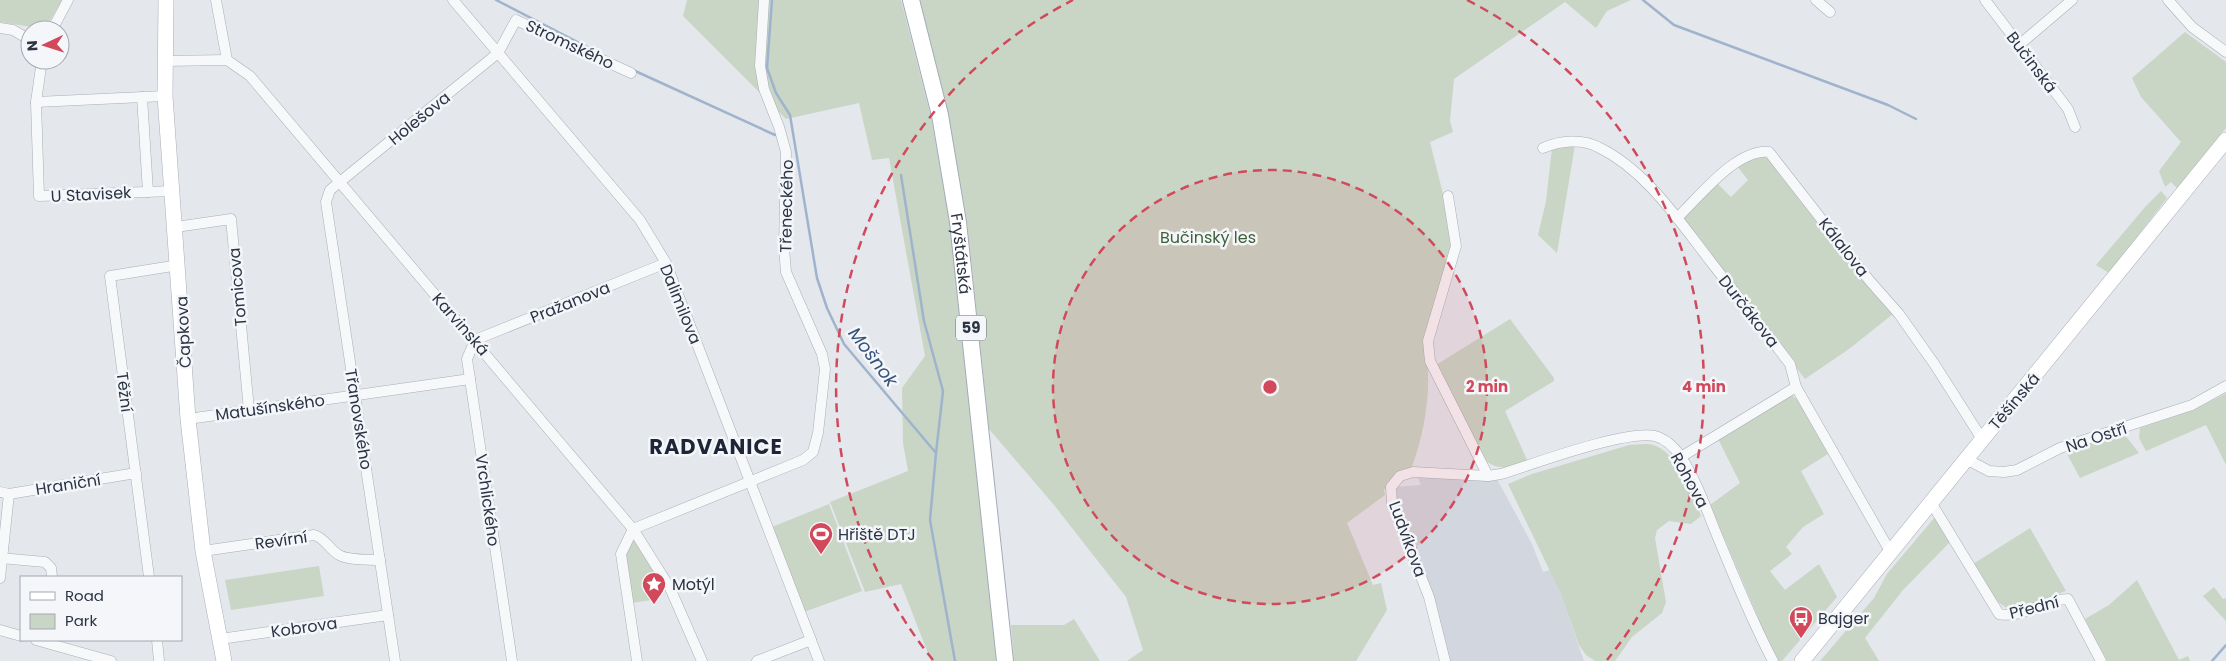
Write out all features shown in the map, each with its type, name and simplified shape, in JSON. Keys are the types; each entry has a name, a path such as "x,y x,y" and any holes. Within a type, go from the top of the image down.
{"main road":[{"name":"Fryštátská","path":"911,0 940,115 958,222 1006,661"}],"street":[{"path":"57,20 68,0"},
{"name":"Čapkova","path":"166,0 165,96 179,265 188,419 203,551 224,661"},
{"path":"164,61 227,60 216,0"},
{"name":"Dalimilova","path":"453,0 640,220 666,263 819,661"},
{"name":"Třeneckého","path":"632,529 803,460 813,452 818,433 825,368 822,354 786,272 784,248 786,152 779,127 764,89 760,66 764,0"},
{"path":"1816,0 1830,12"},
{"name":"Bučinská","path":"1985,0 2068,109 2075,127"},
{"path":"2019,45 2072,0"},
{"path":"2168,0 2192,28 2226,52"},
{"name":"Stromského","path":"498,53 516,20 631,73"},
{"path":"0,28 13,30 20,34"},
{"name":"Holešova","path":"340,183 498,53"},
{"name":"Karvinská","path":"227,60 250,76 475,340 632,529 670,588 702,661"},
{"name":"U Stavisek","path":"41,70 36,102 39,196 172,191"},
{"path":"36,102 165,96"},
{"name":"U Stavisek","path":"142,97 148,192"},
{"name":"Těšínská","path":"1802,661 1932,504 1966,459 2226,140"},
{"name":"Durčákova","path":"1543,148 1555,143 1576,142 1596,146 1620,160 1644,180 1677,218 1790,364 1796,387 1891,553"},
{"name":"Kálalova","path":"1677,218 1734,163 1760,152 1770,152 1869,280 1899,314 1940,372 1982,440"},
{"name":"Třanovského","path":"340,183 330,190 326,202 395,661"},
{"path":"1448,196 1456,246 1428,341 1430,361 1488,476"},
{"name":"Tomicova","path":"176,227 230,219 249,410"},
{"name":"Pražanova","path":"475,340 666,263"},
{"name":"Těžní","path":"149,576 110,276 179,265"},
{"name":"Vrchlického","path":"475,340 467,359 512,661"},
{"name":"Matušínského","path":"188,419 470,379"},
{"name":"Na Ostří","path":"1966,459 1989,471 2004,472 2017,470 2060,448 2192,405 2226,386"},
{"path":"1681,457 1796,387"},
{"name":"Rohova","path":"1488,476 1501,474 1602,443 1641,436 1655,436 1668,442 1681,457 1707,510 1762,640 1773,661"},
{"name":"Ludvíkova","path":"1445,661 1429,597 1392,503 1391,487 1400,476 1413,472 1488,476"},
{"name":"Hraniční","path":"4,493 136,473"},
{"path":"0,578 4,493"},
{"name":"Přední","path":"1932,504 1999,614 2010,616 2057,599 2068,599 2101,661"},
{"path":"632,529 621,554 637,661"},
{"name":"Revírní","path":"203,551 314,535 320,536 338,555 346,558 380,560"},
{"path":"1,558 45,562 51,568 52,576"},
{"name":"Kobrova","path":"220,639 388,615"},
{"path":"0,630 20,636"},
{"path":"757,661 811,640"},
{"path":"40,641 111,661"},
{"path":"157,641 159,661"}],"shaded area":[{"path":"1418,478 1497,479 1532,544 1543,572 1550,570 1560,592 1584,661 1450,661 1434,597 1397,505 1394,493 1396,487 1421,485"}],"green space":[{"path":"0,0 62,0 50,20 20,20 20,25 0,22"},
{"path":"687,0 901,0 931,117 950,223 997,661 931,661 901,584 865,592 830,502 908,471 903,443 902,388 925,356 889,158 872,160 859,103 786,119 683,16"},
{"name":"Bučinský les","path":"920,0 1631,0 1607,11 1596,28 1565,2 1454,79 1450,121 1453,132 1430,142 1454,238 1427,359 1427,401 1420,443 1411,469 1399,473 1384,490 1385,495 1347,523 1373,585 1381,583 1387,610 1356,661 1127,661 1143,650 1126,597 1054,505 989,429 967,221 948,113"},
{"path":"2185,32 2226,62 2226,128 2177,188 2171,182 2165,187 2159,171 2181,142 2141,97 2132,78"},
{"path":"1575,145 1557,253 1538,235 1546,201 1552,148"},
{"path":"1760,154 1768,159 1893,314 1849,349 1805,379 1685,222 1685,216 1718,184 1731,197 1748,180 1737,166"},
{"path":"2161,191 2167,198 2109,273 2096,265 2146,206"},
{"path":"1510,319 1554,378 1554,381 1505,411 1528,462 1512,467 1497,467 1487,462 1436,365"},
{"path":"2226,393 2226,465 2206,425 2146,451 2139,438 2140,428 2194,410"},
{"path":"1791,395 1798,400 1828,454 1801,471 1824,514 1803,527 1786,547 1792,554 1770,571 1785,590 1819,564 1837,597 1782,661 1777,661 1756,619 1758,617 1710,505 1740,483 1718,439"},
{"path":"2124,434 2139,453 2080,478 2066,452"},
{"path":"1629,445 1653,445 1662,449 1670,456 1683,475 1701,516 1691,524 1669,521 1657,530 1655,538 1666,602 1662,613 1632,637 1615,661 1595,661 1586,655 1579,645 1560,592 1508,484 1532,474"},
{"path":"829,504 862,591 804,612 772,527"},
{"path":"1935,517 1950,542 1903,590 1865,638 1879,661 1820,661 1874,598 1887,574"},
{"path":"2030,528 2066,591 2025,607 2007,608 1990,592 1973,564"},
{"path":"633,539 660,579 658,599 632,603 625,558"},
{"path":"319,566 324,596 231,610 225,580"},
{"path":"2137,580 2179,660 2188,656 2190,661 2107,661 2085,619 2109,605"},
{"path":"2214,587 2223,599 2226,598 2226,621 2203,596"},
{"path":"1074,619 1100,661 1014,661 1011,625 1064,625"}],"waterway":[{"path":"496,0 595,51"},
{"name":"Mošnok","path":"772,0 767,68 776,93 790,115 817,278 827,308 844,344 936,453 930,520 955,661"},
{"path":"1643,0 1674,25 1888,105 1916,119"},
{"path":"633,70 775,135"},
{"path":"901,175 924,321 943,391 936,453"},
{"path":"2212,661 2226,645"}],"place":[{"name":"Hřiště DTJ","path":"821,555"},
{"name":"Motýl","path":"654,605"},
{"name":"Bajger","path":"1801,639"}],"district":[{"name":"RADVANICE","path":"716,447"}]}
